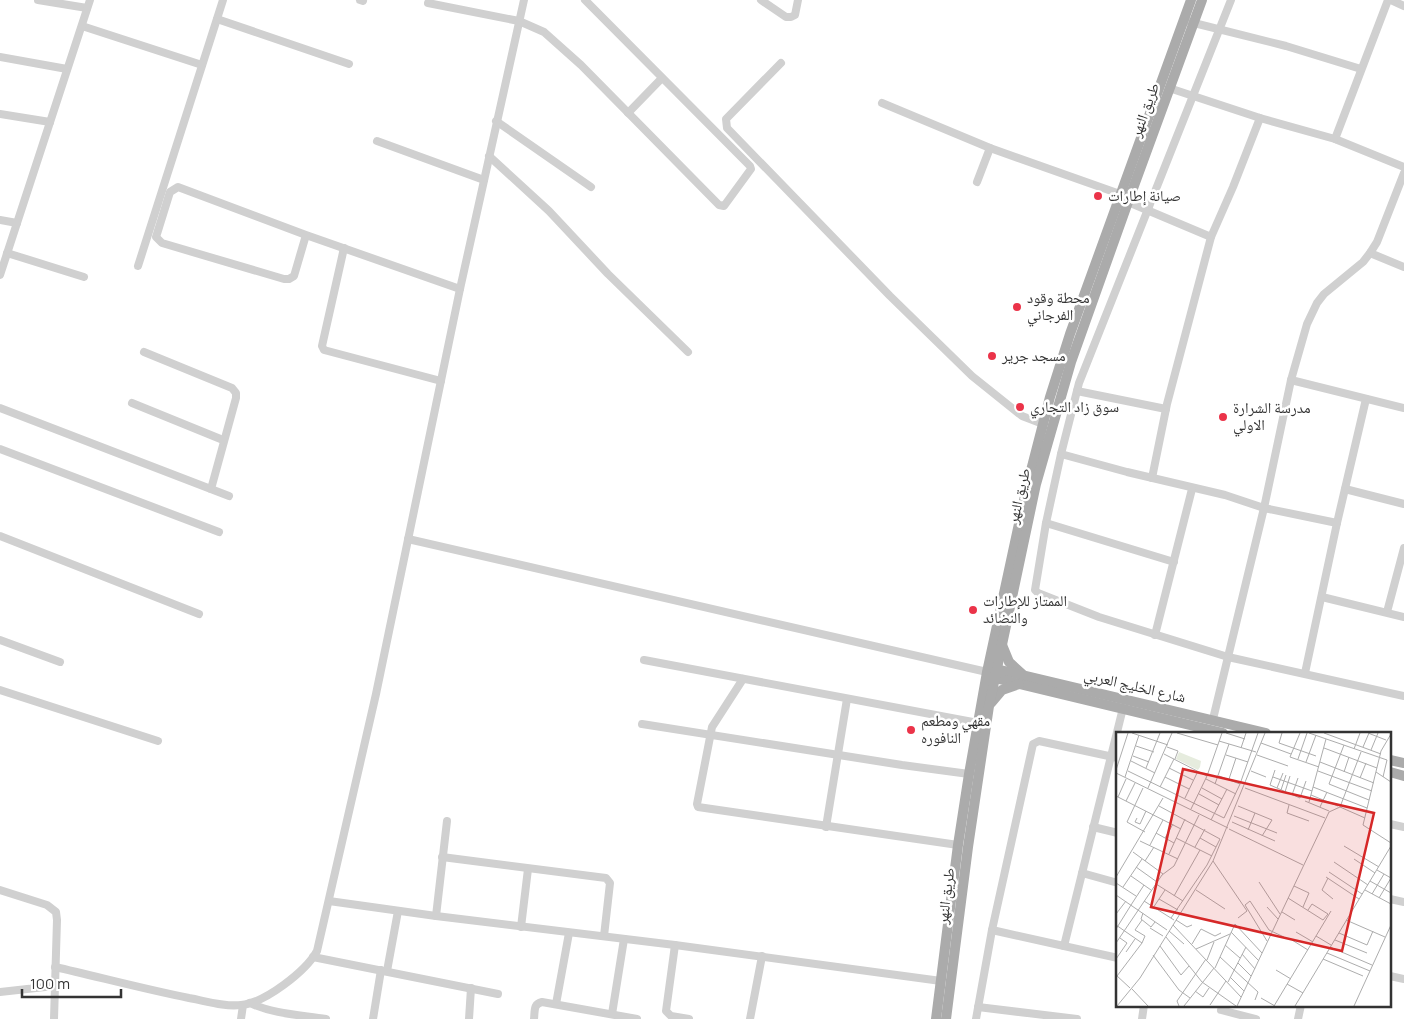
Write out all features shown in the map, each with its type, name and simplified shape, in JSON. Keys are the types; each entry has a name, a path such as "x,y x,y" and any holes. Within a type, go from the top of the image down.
{"main road":[{"name":"طريق النهر","path":"936,1019 958,845 978,723 1001,644 1036,484 1071,362 1169,88 1189,22 1191,0"},
{"name":"طريق النهر","path":"946,1019 993,673 1028,482 1070,334 1120,194 1189,22 1202,0"},
{"path":"989,706 1002,690 1024,680 1009,662 1001,644"},
{"name":"شارع الخليج العربي","path":"993,673 1262,732"},
{"name":"شارع الخليج العربي","path":"1024,680 1122,708 1219,732"}],"street":[{"path":"38,0 87,8"},
{"path":"0,275 90,0"},
{"path":"138,266 223,0"},
{"path":"55,967 165,993 229,1005 247,1004 269,995 289,982 314,957 319,944 374,703 460,289 524,0"},
{"path":"428,3 519,21 544,32 556,41 719,205 724,206 751,168 585,0"},
{"path":"761,0 786,17 794,15 798,0"},
{"path":"1231,0 1146,210 1077,391 1061,454 1034,587 1036,592 1093,615 1228,657 1404,696"},
{"path":"1334,140 1390,0 1404,6"},
{"path":"217,19 349,64"},
{"path":"1189,22 1286,46 1361,69"},
{"path":"82,26 202,64"},
{"path":"0,57 67,68"},
{"path":"781,63 726,119 727,128 890,296 972,376 1022,416 1043,424"},
{"path":"628,113 662,78"},
{"path":"1169,88 1334,140 1404,167"},
{"path":"882,103 990,148 1120,194"},
{"path":"0,114 50,122"},
{"path":"1152,478 1166,409 1211,237 1260,118"},
{"path":"496,121 592,187"},
{"path":"377,141 484,180"},
{"path":"978,182 990,148"},
{"path":"489,156 549,211 608,274 688,352"},
{"path":"1213,720 1264,508 1291,380 1307,324 1318,303 1332,287 1363,262 1370,253 1377,242 1402,186 1404,174"},
{"path":"306,235 294,276 289,279 162,243 156,237 170,192 178,188 460,289"},
{"path":"1128,202 1211,237"},
{"path":"0,220 17,223"},
{"path":"344,248 322,346 324,350 441,381"},
{"path":"7,253 84,277"},
{"path":"1370,253 1404,267"},
{"path":"144,352 232,388 236,393 211,489"},
{"path":"1291,380 1404,408"},
{"path":"1077,391 1166,409"},
{"path":"1305,673 1366,399"},
{"path":"132,403 223,440"},
{"path":"0,408 229,496"},
{"path":"0,449 218,532"},
{"path":"1061,454 1192,489 1225,495 1264,508 1337,523"},
{"path":"1155,635 1192,489"},
{"path":"1345,489 1404,504"},
{"path":"1046,523 1174,562"},
{"path":"0,536 199,614"},
{"path":"408,539 993,673"},
{"path":"1386,612 1404,548"},
{"path":"1322,597 1404,617"},
{"path":"0,640 60,662"},
{"path":"644,660 978,723"},
{"path":"743,678 713,725 709,736 698,806 826,827 958,845"},
{"path":"0,690 158,741"},
{"path":"826,827 848,699"},
{"path":"1118,732 1122,708"},
{"path":"642,724 838,756 969,774"},
{"path":"976,1019 992,930 1033,744 1040,741 1114,757 1093,827 1064,946"},
{"path":"436,916 447,821"},
{"path":"1093,827 1116,833"},
{"path":"442,858 606,878 610,883 604,936"},
{"path":"521,927 528,869"},
{"path":"1082,873 1116,882"},
{"path":"0,890 47,905 56,912 54,1019"},
{"path":"329,901 521,927 762,956 941,981"},
{"path":"373,1019 398,911"},
{"path":"992,930 1116,958"},
{"path":"556,1004 569,933"},
{"path":"612,1014 624,939"},
{"path":"675,945 666,1011 671,1016 689,1019"},
{"path":"750,1019 762,956"},
{"path":"314,957 498,994"},
{"path":"0,992 54,986"},
{"path":"469,1019 471,988"},
{"path":"534,1019 535,1006 537,1003 542,1002 597,1015 612,1014 637,1019"},
{"path":"241,1019 247,1004"},
{"path":"247,1004 260,1008 326,1019"},
{"path":"1142,1019 1144,1006"},
{"path":"1298,1019 1301,1006"},
{"path":"978,1007 1076,1019"},
{"path":"1220,1019 1222,1008 1256,1019"}],"place":[{"name":"صيانة إطارات","path":"1098,196"},
{"name":"محطة وقود الفرجاني","path":"1017,307"},
{"name":"مسجد جرير","path":"992,356"},
{"name":"سوق زاد التجاري","path":"1020,407"},
{"name":"مدرسة الشرارة الاولي","path":"1223,417"},
{"name":"الممتاز للإطارات والنضائد","path":"973,610"},
{"name":"مقهي ومطعم النافوره","path":"911,730"}]}
